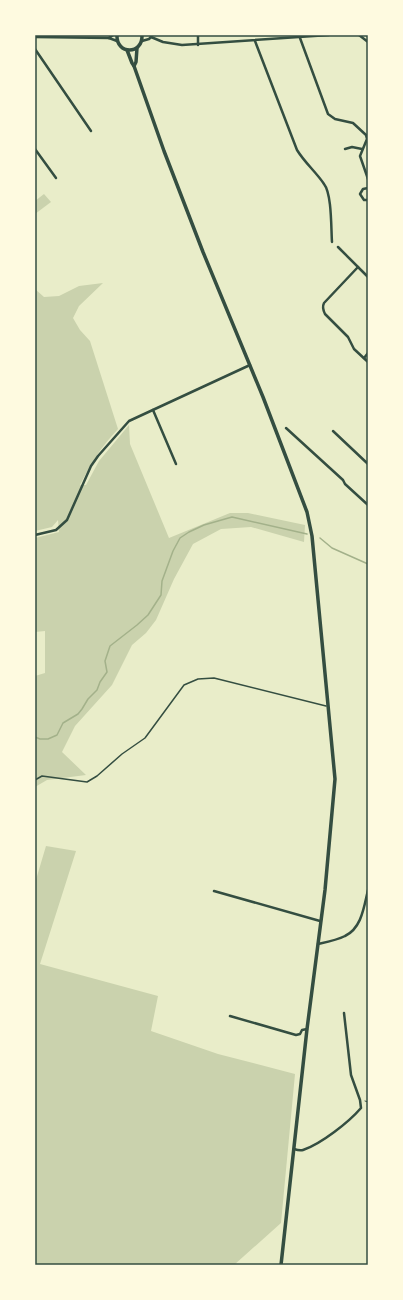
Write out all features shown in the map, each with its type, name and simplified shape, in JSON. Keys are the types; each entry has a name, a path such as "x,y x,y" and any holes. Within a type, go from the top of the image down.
{"main road":[{"path":"117,35 117,41 121,47 128,50 136,48 142,41 142,35"},
{"path":"134,66 136,62 136,48"},
{"path":"128,50 164,151 203,252 250,365 307,512 312,536 336,779 330,845 307,1029 281,1265"}],"street":[{"path":"109,38 113,35"},
{"path":"198,35 198,45"},
{"path":"142,41 149,39 151,36 163,42 173,44 198,45 329,35"},
{"path":"360,35 368,42"},
{"path":"35,37 109,38 117,41"},
{"path":"300,38 328,114 335,119 353,123 366,135 367,139 362,149 360,158 368,179"},
{"path":"255,41 297,150 325,185 329,195 332,242"},
{"path":"35,49 91,131"},
{"path":"345,149 352,147 362,149"},
{"path":"35,149 56,178"},
{"path":"368,187 363,189 360,194 362,198 368,200"},
{"path":"338,247 353,260 358,268 368,277"},
{"path":"358,268 324,303 323,307 325,314 348,337 354,349 368,362"},
{"path":"364,358 368,353"},
{"path":"35,535 56,530 64,524 87,475 98,456 129,421 250,365"},
{"path":"153,410 176,464"},
{"path":"286,428 343,480 345,484 368,506"},
{"path":"333,432 368,464"},
{"path":"318,944 344,937 353,932 360,920 368,890"},
{"path":"214,891 320,921"},
{"path":"294,1150 302,1151 324,1139 355,1115 361,1108 360,1100 351,1075 344,1013"},
{"path":"230,1016 296,1035 300,1034 302,1030 307,1029"}],"lane":[{"path":"35,780 42,776 87,782 97,776 122,754 144,738 184,684 198,679 214,678 328,707"}],"green space":[{"path":"44,194 51,202 35,214 35,201"},
{"path":"103,283 79,306 73,318 80,330 90,341 118,429 106,442 80,485 86,485 99,461 129,425 130,444 169,538 230,513 248,513 305,525 304,542 251,527 221,529 193,544 174,579 156,620 146,633 132,645 112,685 75,726 62,752 86,775 47,780 35,787 35,676 45,673 45,631 35,632 35,538 59,532 58,520 52,527 35,531 35,289 44,297 59,296 79,286"},
{"path":"46,846 76,851 40,964 158,996 151,1031 218,1054 295,1074 281,1223 234,1265 35,1265 35,883"}],"waterway":[{"path":"35,737 40,739 48,739 57,735 63,723 78,714 88,699 97,690 100,682 107,672 105,661 110,646 148,615 161,595 162,581 173,551 180,538 204,525 232,517 307,534"},
{"path":"320,538 332,548 368,564"}]}
